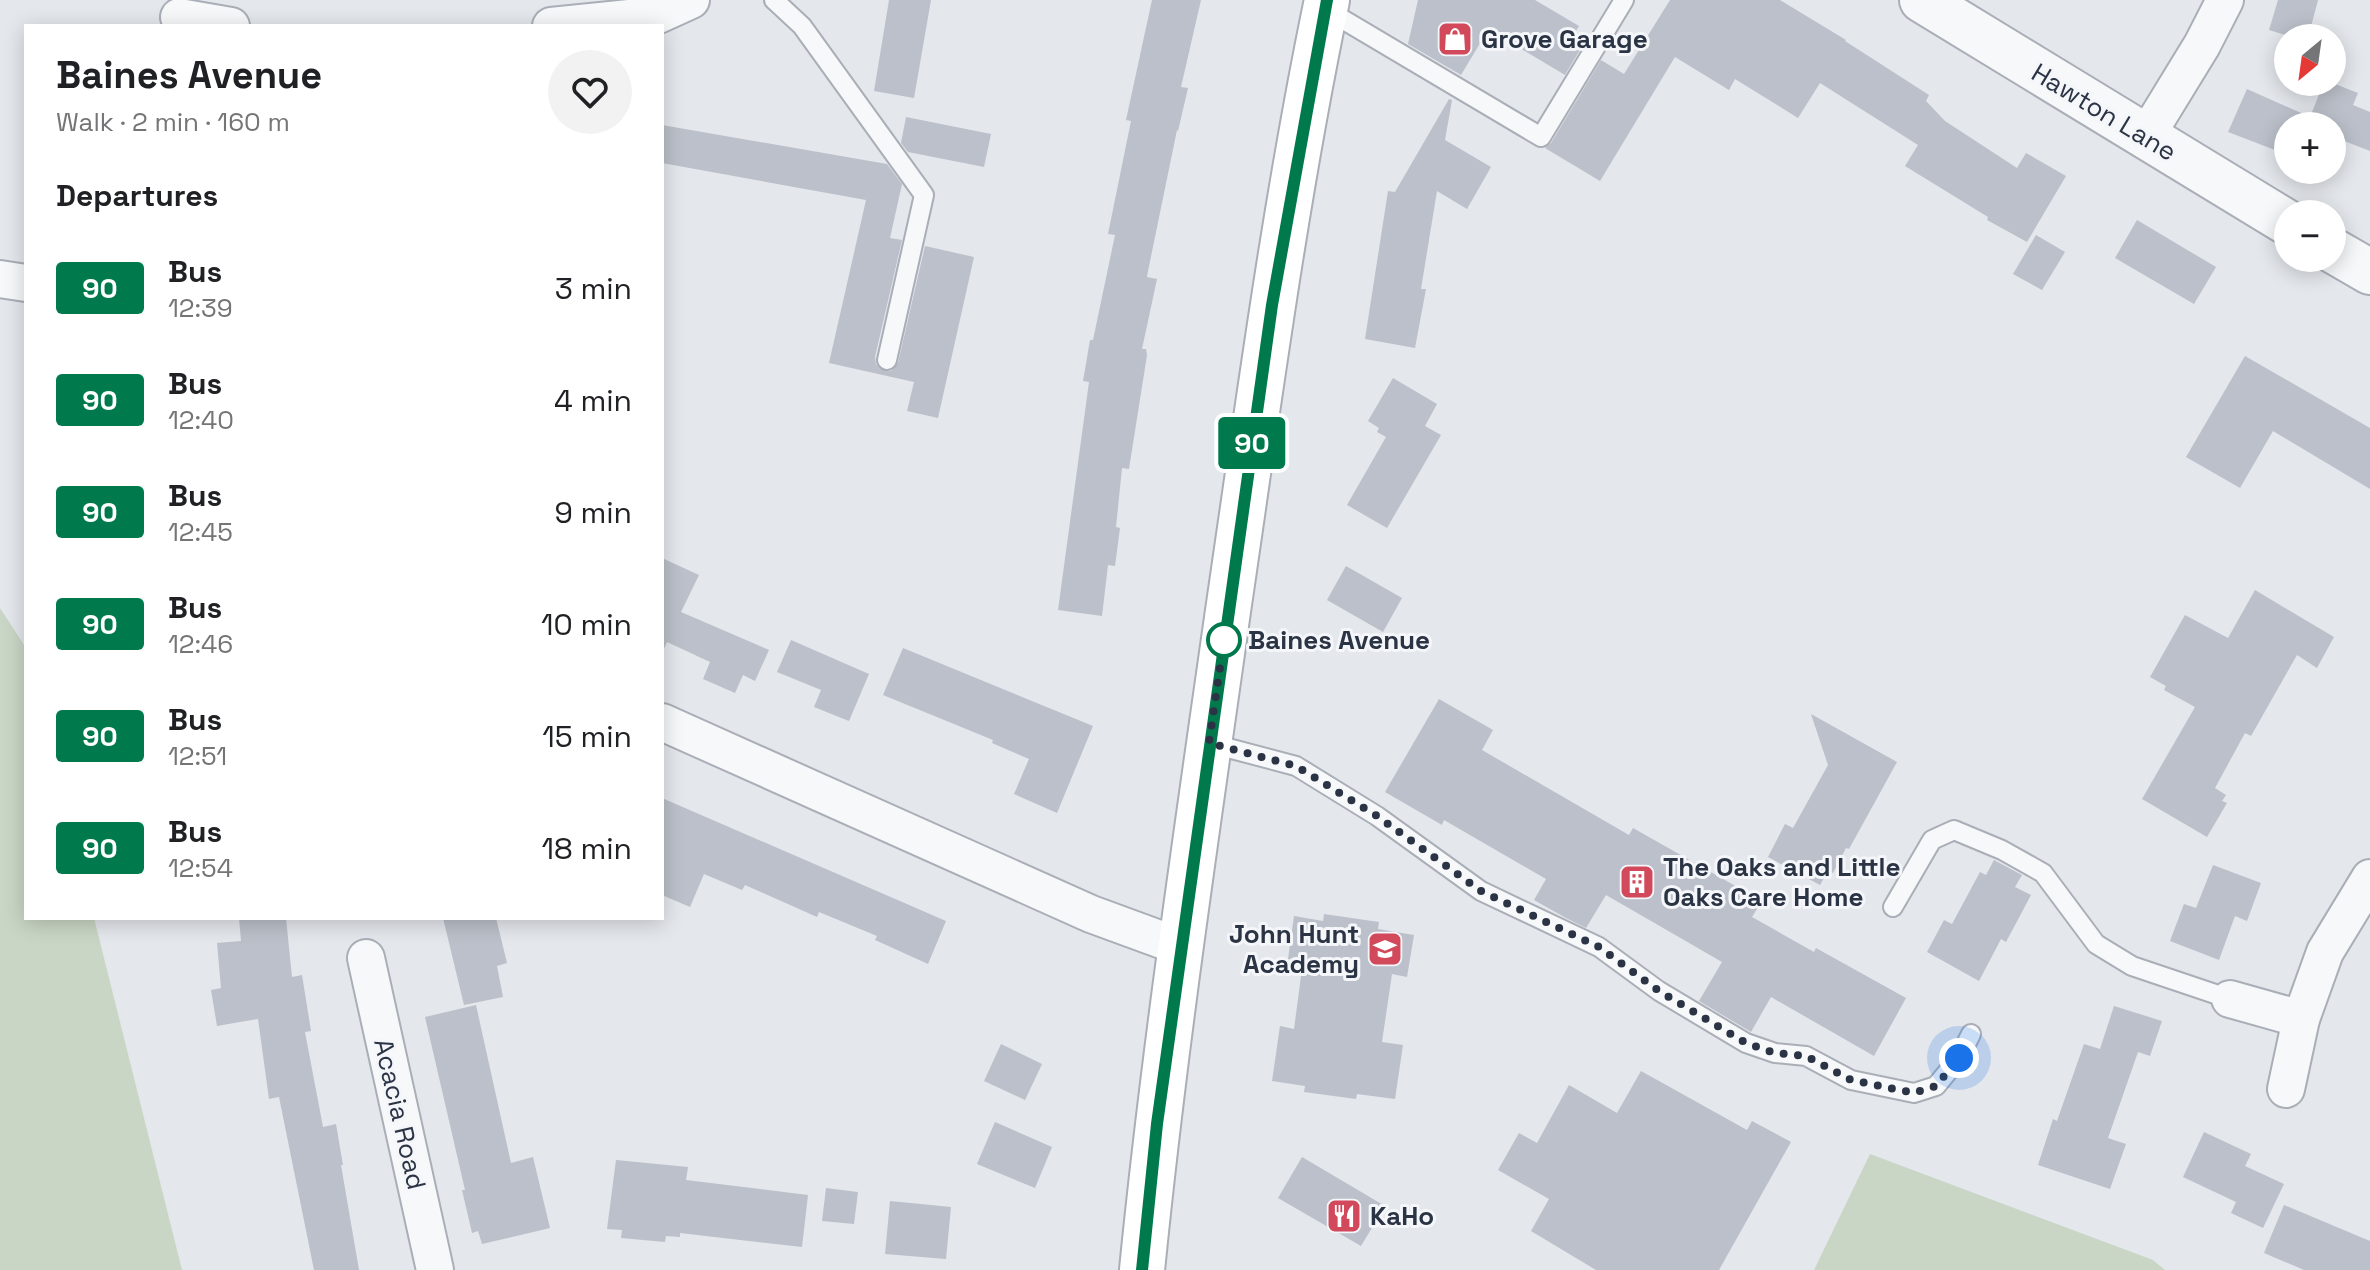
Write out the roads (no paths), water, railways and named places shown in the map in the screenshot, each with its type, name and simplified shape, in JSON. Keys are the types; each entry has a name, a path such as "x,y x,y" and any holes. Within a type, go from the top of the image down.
{"main road":[{"path":"1142,1270 1157,1124 1277,274 1326,4"}],"street":[{"path":"570,24 658,15 691,0"},
{"name":"Hawton Lane","path":"1922,0 2274,215"},
{"path":"2145,138 2202,45 2225,0"},
{"path":"179,14 222,24"},
{"path":"2346,258 2370,272"},
{"path":"0,279 24,283"},
{"path":"664,723 1091,914 1181,947"},
{"path":"2286,1089 2301,1019 2325,952 2370,878"},
{"name":"Acacia Road","path":"366,958 435,1270"},
{"path":"2230,999 2301,1019"}],"lane":[{"path":"774,0 802,26 924,195 887,360"},
{"path":"1326,4 1541,137 1624,0"},
{"path":"1209,743 1296,766 1377,816 1481,891 1599,947 1659,991 1746,1043 1775,1053 1806,1056 1851,1080 1914,1093 1936,1086 1959,1058 1971,1034"},
{"path":"1893,907 1932,840 1954,830 2002,850 2043,873 2096,944 2132,966 2230,999"}],"place":[{"name":"Grove Garage","path":"1455,39"},
{"name":"Baines Avenue","path":"1224,640"},
{"name":"The Oaks and Little Oaks Care Home","path":"1637,882"},
{"name":"John Hunt Academy","path":"1385,949"},
{"name":"KaHo","path":"1344,1216"}]}
